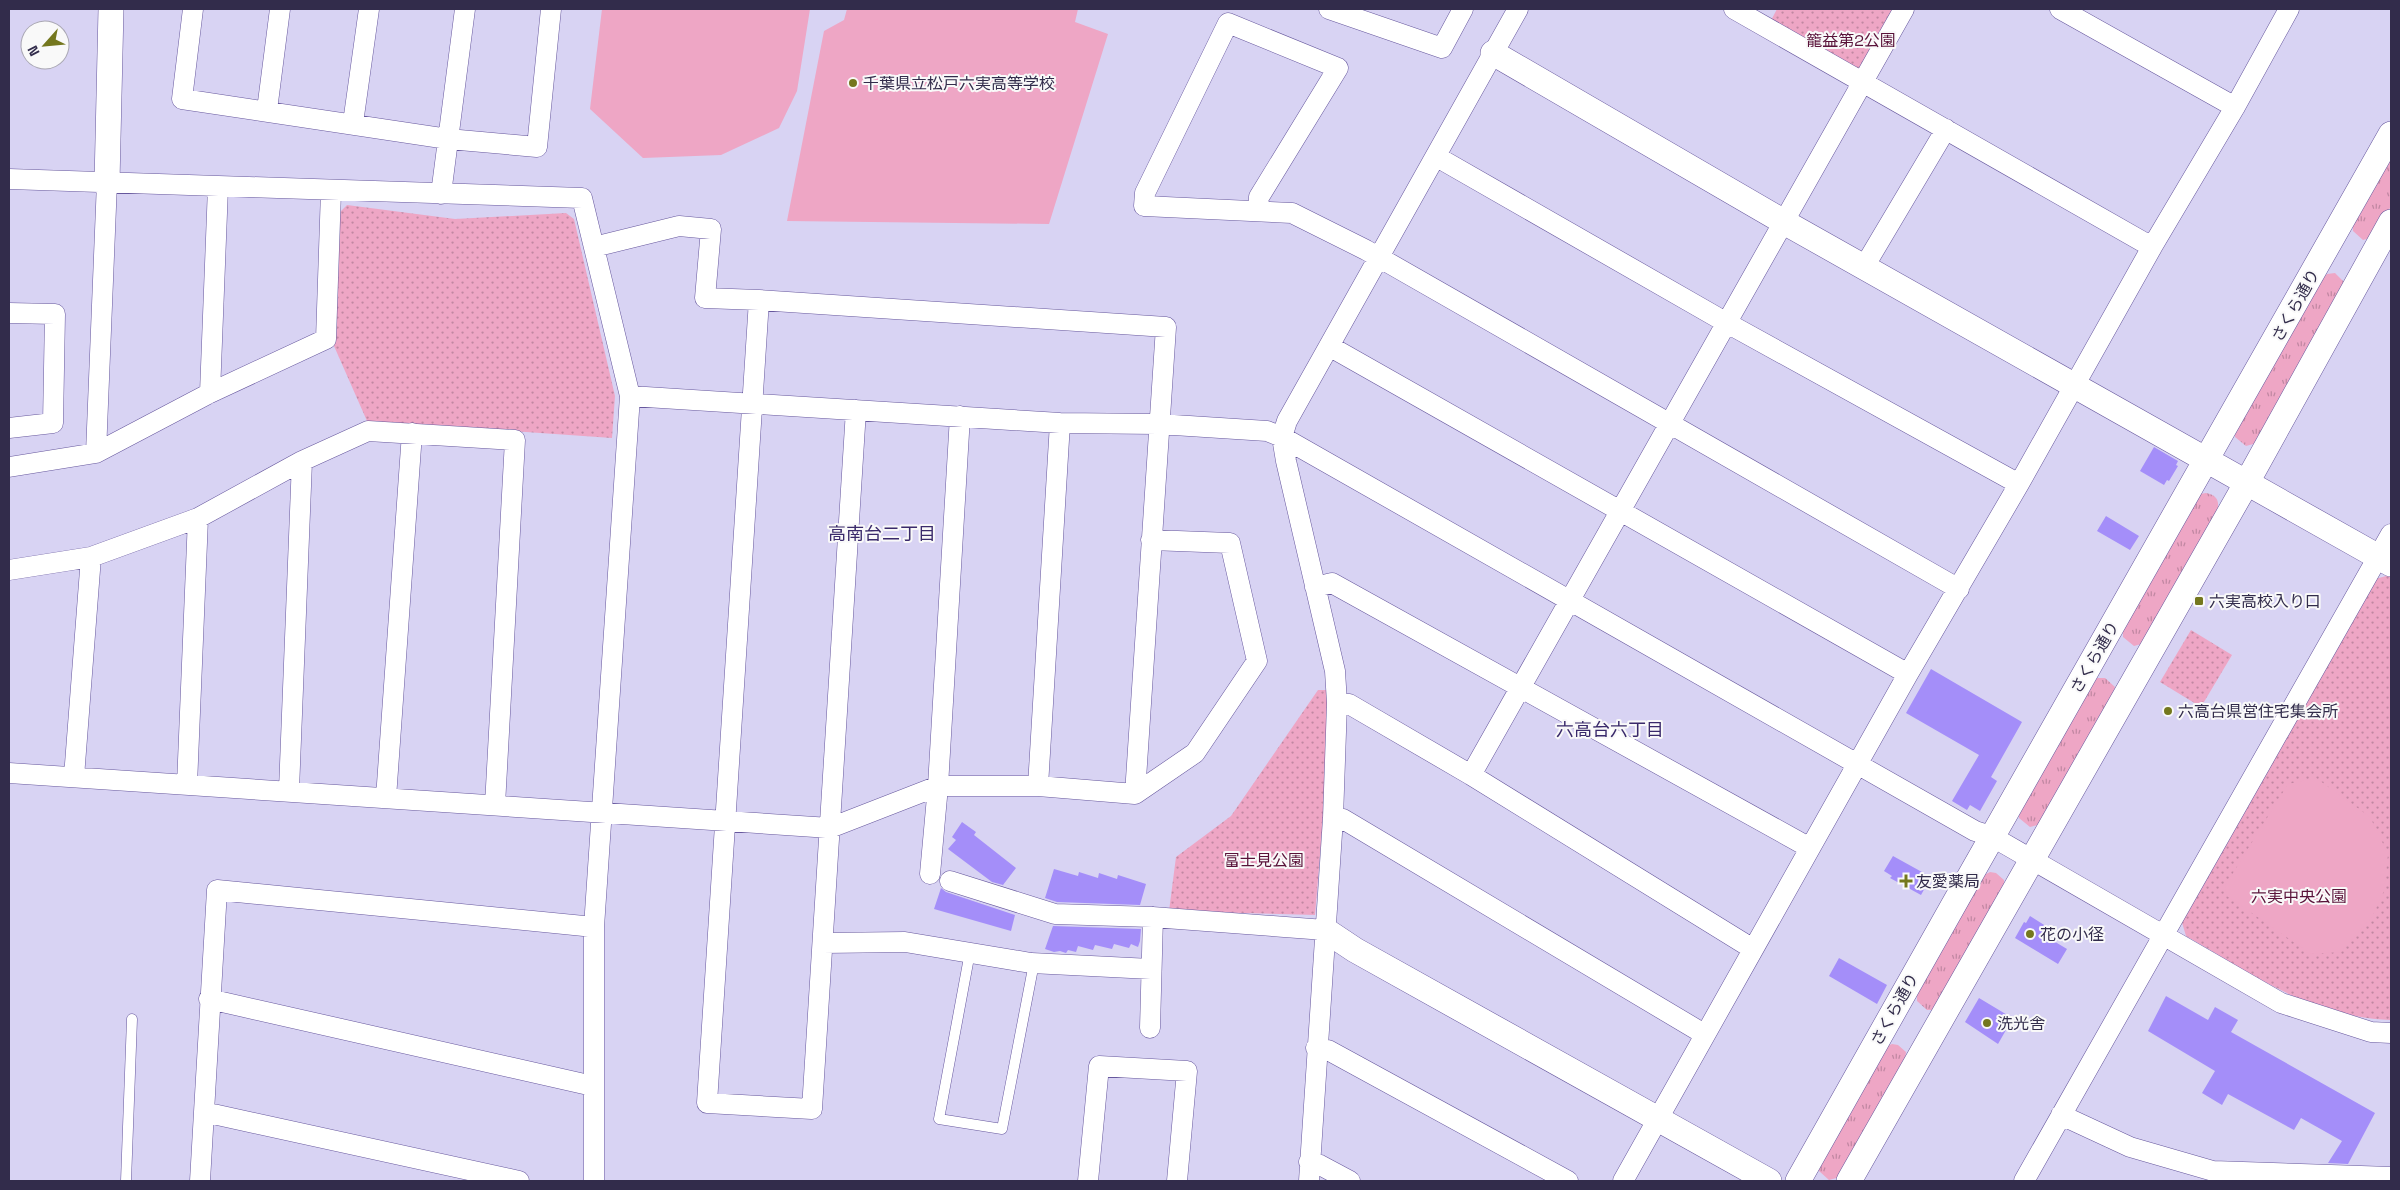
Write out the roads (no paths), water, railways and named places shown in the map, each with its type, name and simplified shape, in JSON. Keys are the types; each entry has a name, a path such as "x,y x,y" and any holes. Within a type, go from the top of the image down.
{"street":[{"path":"96,453 107,182 111,9"},
{"path":"193,9 182,99 448,138 537,147 551,9"},
{"path":"267,110 280,9"},
{"path":"353,123 369,9"},
{"path":"440,194 466,9"},
{"path":"1329,9 1442,48 1463,9"},
{"path":"1309,1172 1332,818 1337,702 1335,671 1282,438 1287,421 1518,9"},
{"path":"1734,9 2152,247"},
{"path":"1471,775 1904,9"},
{"path":"2060,9 2235,107"},
{"path":"1623,1181 1908,674 1959,589 2152,247 2235,107 2289,9"},
{"path":"1258,210 1259,197 1338,68 1228,23 1145,193 1144,206 1292,213 1378,258 1959,589"},
{"path":"1493,53 1864,268 2075,385 2246,484 2385,560"},
{"path":"1864,268 1946,129"},
{"name":"さくら通り","path":"1798,1181 1991,836 2207,460 2391,134"},
{"path":"1436,158 2019,484"},
{"path":"9,179 582,198 630,396 594,927 594,1181"},
{"path":"210,393 218,187"},
{"path":"9,467 96,453 210,393 326,339 331,191"},
{"path":"1848,1181 2246,484 2391,222"},
{"path":"594,247 679,226 711,229 705,298 1166,327 1158,424 1135,794"},
{"path":"759,300 706,1103 812,1108 856,410"},
{"path":"9,313 55,314 53,423 9,428"},
{"path":"1329,346 1908,674"},
{"path":"630,396 1060,423 1158,424 1267,431 1859,763 1975,831 1991,836 2163,937 2281,1003 2371,1032 2391,1033"},
{"path":"930,874 938,786 960,416"},
{"path":"1038,786 1060,423"},
{"path":"9,570 91,557 198,518 302,461 368,431 515,440 495,805"},
{"path":"386,798 412,433"},
{"path":"289,790 302,461"},
{"path":"187,785 198,518"},
{"path":"2024,1181 2163,937 2385,560 2391,534"},
{"path":"9,773 289,790 830,828 938,786 1038,786 1135,794 1194,753 1257,661 1230,542 1151,540"},
{"path":"74,777 91,557"},
{"path":"1315,587 1332,584 1810,848"},
{"path":"1337,702 1349,704 1471,775 1753,949"},
{"path":"1332,818 1344,819 1704,1034"},
{"path":"950,881 1054,914 1153,918 1325,930 1355,950 1768,1181"},
{"path":"200,1181 209,999 217,890 594,927"},
{"path":"1150,1028 1153,918"},
{"path":"823,943 905,942 1034,963 1151,969"},
{"path":"209,999 593,1086"},
{"path":"1316,1048 1328,1050 1568,1181"},
{"path":"1088,1181 1099,1066 1188,1071 1177,1181"},
{"path":"204,1112 519,1181"},
{"path":"2061,1115 2130,1147 2213,1171 2391,1177"},
{"path":"1309,1172 1320,1165 1350,1181"}],"lane":[{"path":"970,952 939,1119 1002,1129 1034,963"},
{"path":"126,1181 132,1019"}],"place":[{"name":"千葉県立松戸六実高等学校","path":"853,83"},
{"name":"六実高校入り口","path":"2199,601"},
{"name":"六高台県営住宅集会所","path":"2168,711"},
{"name":"友愛薬局","path":"1906,881"},
{"name":"花の小径","path":"2030,934"},
{"name":"洗光舎","path":"1987,1023"}],"district":[{"name":"高南台二丁目","path":"882,534"},
{"name":"六高台六丁目","path":"1610,730"}],"park label":[{"name":"籠益第2公園","path":"1851,40"},
{"name":"富士見公園","path":"1264,860"},
{"name":"六実中央公園","path":"2299,896"}]}
